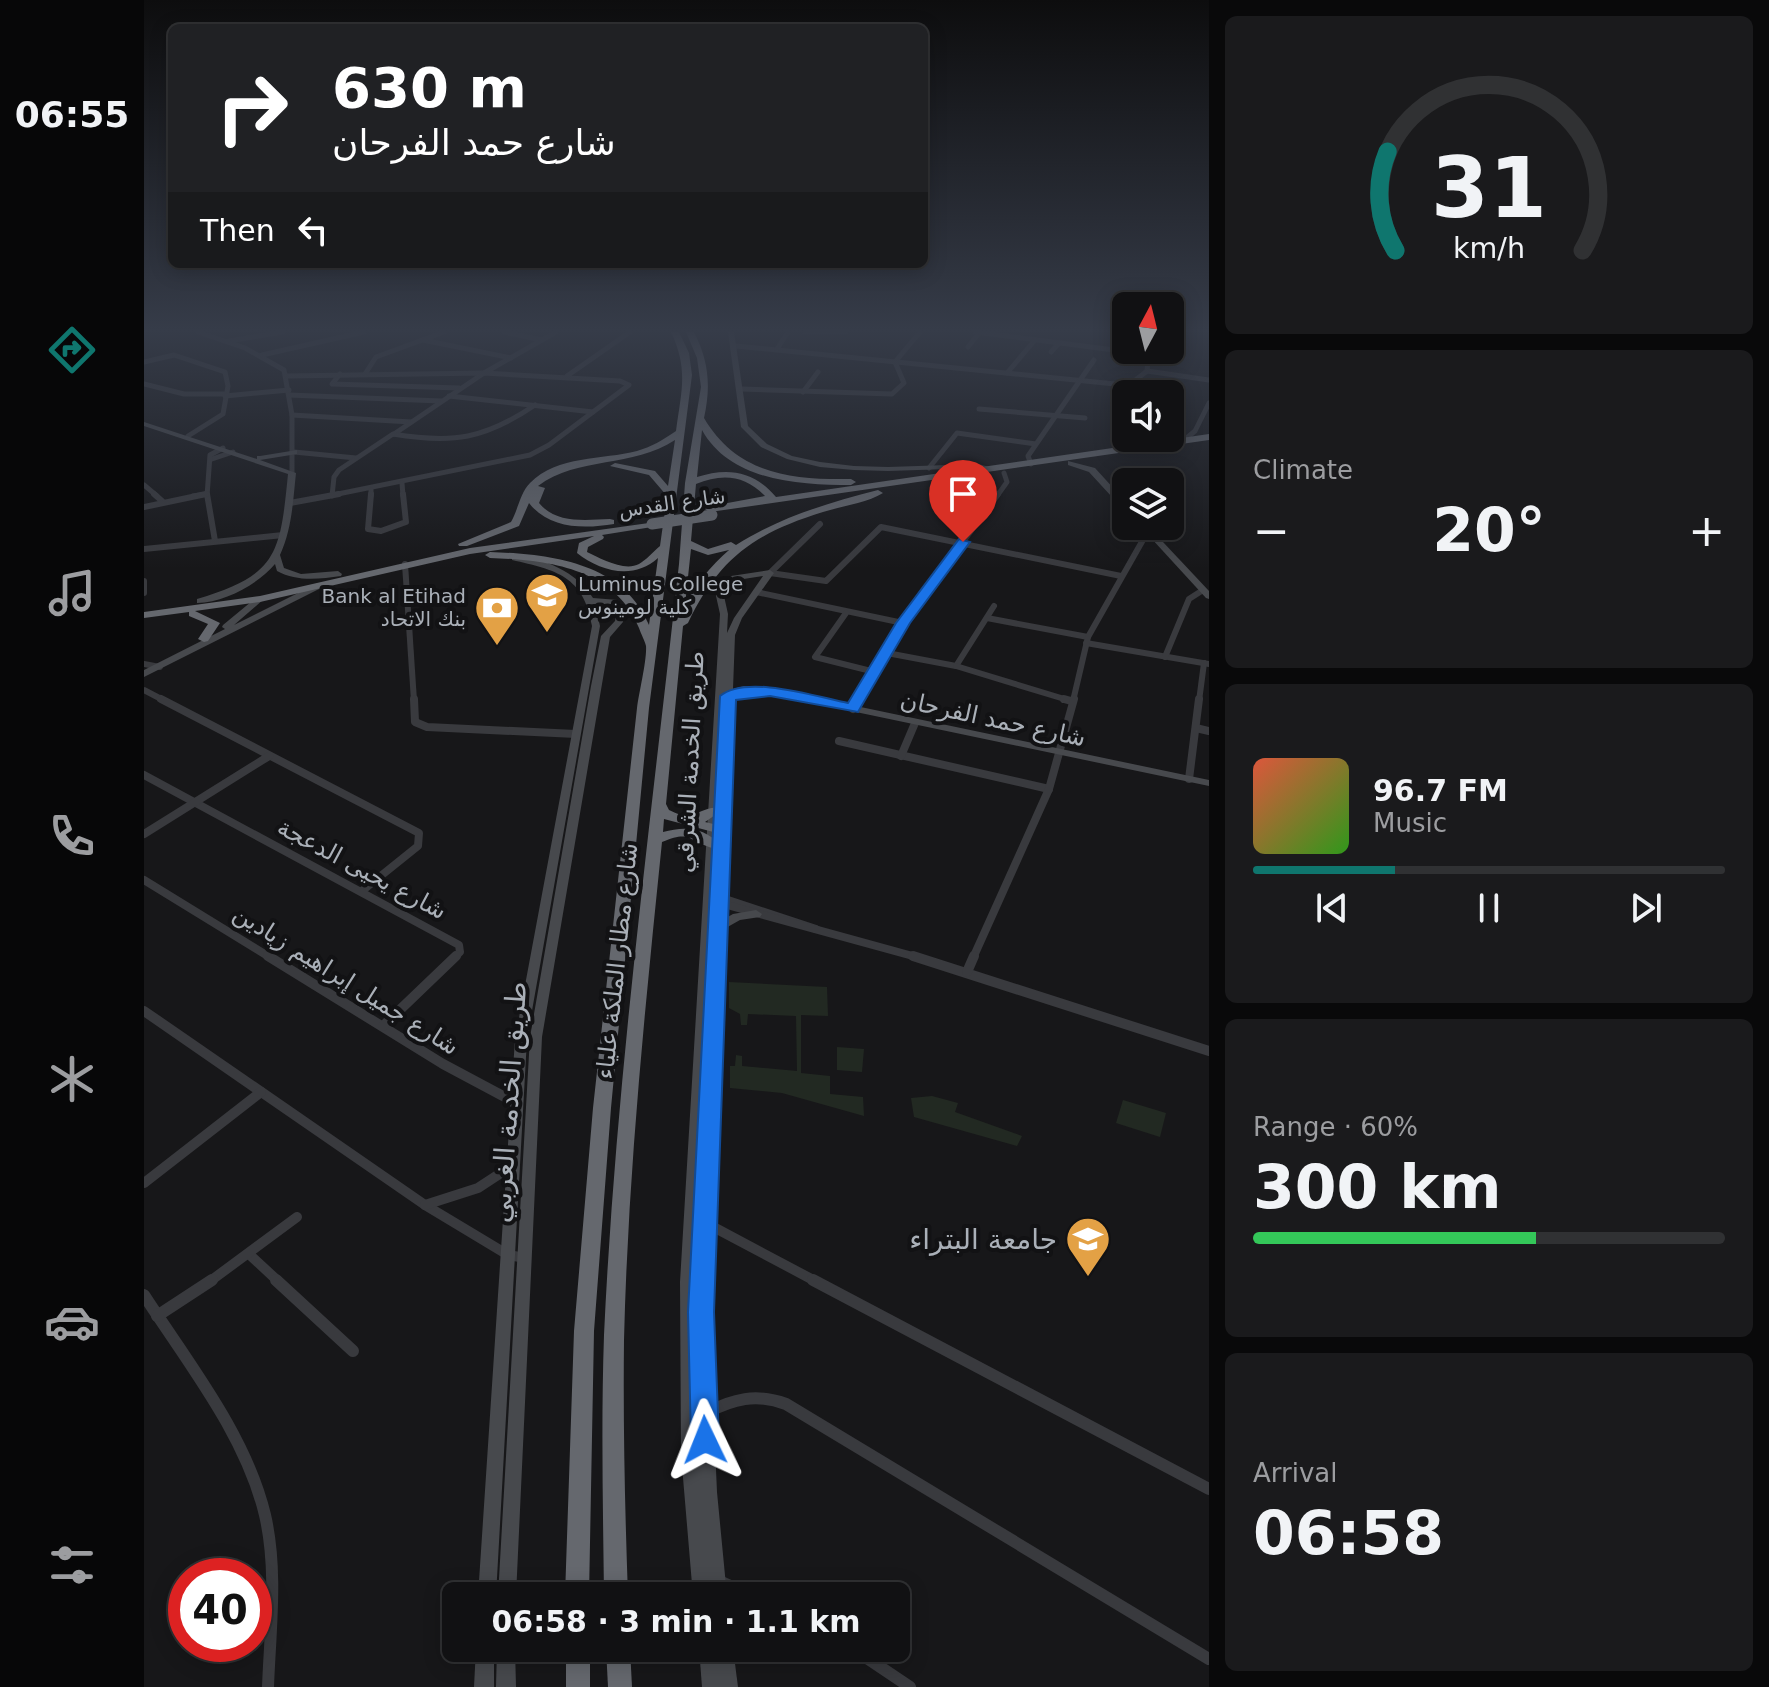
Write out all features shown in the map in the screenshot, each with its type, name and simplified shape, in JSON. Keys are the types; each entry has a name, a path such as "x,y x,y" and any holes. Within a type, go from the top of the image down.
{"highway":[{"name":"شارع مطار الملكة علياء","path":"577,1582 579,1430 592,1226 651,644 684,411"},
{"name":"شارع مطار الملكة علياء","path":"615,1582 612,1535 616,1333 630,1108 699,411"},
{"path":"698,415 709,440 725,455 767,472 842,483 935,478"},
{"path":"453,547 515,524 531,488 552,472 579,464 641,456 666,445 681,432"},
{"name":"شارع القدس","path":"1184,441 1209,436"},
{"name":"شارع القدس","path":"144,608 261,595 453,547 651,521 765,501 1209,444"},
{"name":"شارع القدس","path":"711,512 755,509 889,490 1112,452"},
{"path":"614,526 554,519 536,507 536,494 547,482 565,473 605,465 652,473 672,496"},
{"path":"690,483 716,474 743,475 769,495 765,501"},
{"path":"674,646 695,593 708,574 746,541 802,514 889,490"},
{"path":"686,542 704,552 723,549 770,519 769,514 755,509"},
{"path":"614,526 586,543 580,549 582,553 605,565 633,569 643,566 666,546"},
{"name":"شارع القدس","path":"144,615 180,612 318,586 405,564 614,526"},
{"path":"426,560 501,555 570,565 612,583 639,610 651,644"},
{"path":"180,612 213,621 214,629 204,639"},
{"path":"658,802 663,813 716,834"},
{"path":"683,821 701,819 714,811"},
{"path":"655,840 687,831 716,834"},
{"path":"578,1662 578,1687"},
{"path":"619,1662 620,1687"}],"street":[{"path":"188,436 219,419 224,411"},
{"path":"200,601 253,584 265,574 277,556 290,503 294,452 291,411"},
{"path":"332,496 336,473 428,411"},
{"path":"393,434 436,441 471,437 498,431 527,411"},
{"path":"582,411 593,412"},
{"path":"744,411 745,427 754,437 786,455 856,468 978,466 999,471 1007,482 903,623 853,709"},
{"path":"995,411 1085,418"},
{"path":"1031,464 1028,456 1059,411"},
{"path":"1184,440 1197,428 1205,411"},
{"path":"290,503 371,490 530,455 593,412"},
{"path":"292,415 412,422"},
{"path":"144,424 292,470"},
{"path":"1197,428 1209,436"},
{"path":"929,468 957,433 1036,444"},
{"path":"215,541 207,494 212,452 223,448"},
{"path":"212,459 233,452"},
{"path":"258,458 294,452 357,458"},
{"path":"248,457 292,470"},
{"path":"1071,463 1092,470 1112,492"},
{"path":"371,490 368,529 390,530 402,526 407,520 402,483"},
{"path":"144,485 162,501"},
{"path":"1107,487 1112,487"},
{"path":"144,507 207,494"},
{"path":"770,573 820,524"},
{"path":"731,580 770,573 826,581 881,527 1121,576"},
{"path":"144,549 283,535"},
{"path":"967,972 1049,789 1061,754 1087,640 1140,540"},
{"path":"1157,540 1206,593 1189,599 1165,657"},
{"name":"طريق الخدمة الغربي","path":"501,555 562,573 585,589 596,626 595,669 540,1004 530,1103 508,1582"},
{"path":"277,556 280,569 289,574 308,577 338,574"},
{"path":"405,564 415,722 427,727 576,734"},
{"name":"طريق الخدمة الشرقي","path":"716,834 714,811 731,635 747,604 770,573"},
{"path":"731,580 751,582 757,591 846,613 903,623"},
{"name":"طريق الخدمة الشرقي","path":"701,1582 689,1454 687,1351 725,695 724,614 720,596 731,580"},
{"path":"144,581 144,593"},
{"path":"144,674 318,586"},
{"path":"144,664 162,666 230,624 261,595"},
{"name":"طريق الخدمة الغربي","path":"488,1582 514,1165 515,1105 526,1005 576,734 606,636 619,622 621,609 615,602 591,601"},
{"path":"721,602 747,604"},
{"path":"956,666 994,606"},
{"path":"846,613 815,657 875,672"},
{"path":"987,618 1206,664 1189,779"},
{"path":"887,653 956,666 1071,701"},
{"path":"144,690 419,833 418,846 362,891"},
{"name":"شارع حمد الفرحان","path":"725,695 770,691 1209,783"},
{"path":"901,756 915,723"},
{"path":"1196,728 1209,731"},
{"path":"839,741 1049,789"},
{"path":"144,834 269,756"},
{"name":"شارع يحيى الدعجة","path":"144,775 362,891 461,948 443,970 383,1026"},
{"name":"شارع جميل إبراهيم زيادين","path":"144,880 515,1105"},
{"path":"714,898 756,914 817,929"},
{"path":"714,898 967,972 1209,1051"},
{"name":"طريق الخدمة الشرقي","path":"714,898 717,928 701,1312 704,1414 716,1582"},
{"path":"717,928 737,917 756,914"},
{"path":"144,1011 425,1205 508,1255 525,1258"},
{"path":"144,1183 261,1092"},
{"path":"515,1105 530,1103"},
{"path":"425,1205 478,1188 514,1165"},
{"path":"157,1316 250,1255 297,1217"},
{"path":"704,1221 1209,1489"},
{"path":"250,1255 353,1351"},
{"path":"144,1295 237,1449 265,1513 271,1555 268,1687"},
{"path":"704,1414 748,1396 766,1397 786,1404 1209,1659"},
{"path":"716,1579 722,1582"},
{"path":"484,1687 485,1662"},
{"path":"506,1662 506,1687"},
{"path":"709,1662 712,1687"},
{"path":"725,1662 728,1687"},
{"path":"873,1662 908,1686"}],"shaded area":[{"path":"729,982 827,987 828,1016 801,1015 801,1073 830,1076 830,1094 863,1097 864,1116 782,1093 730,1088 730,1066 735,1066 736,1055 742,1056 742,1066 797,1071 796,1016 748,1014 747,1025 741,1025 740,1014 729,1008"},
{"path":"837,1047 864,1049 862,1072 837,1070"},
{"path":"932,1096 958,1103 955,1112 1022,1136 1017,1146 914,1117 911,1098"},
{"path":"1123,1100 1166,1113 1160,1137 1116,1123"}],"place":[{"name":"Luminus College كلية لومينوس","path":"547,634"},
{"name":"Bank al Etihad بنك الاتحاد","path":"497,647"},
{"name":"جامعة البتراء","path":"1088,1278"}],"route":[{"path":"705,1440 701,1312 728,696 770,691 853,709 903,623 963,542"}]}
